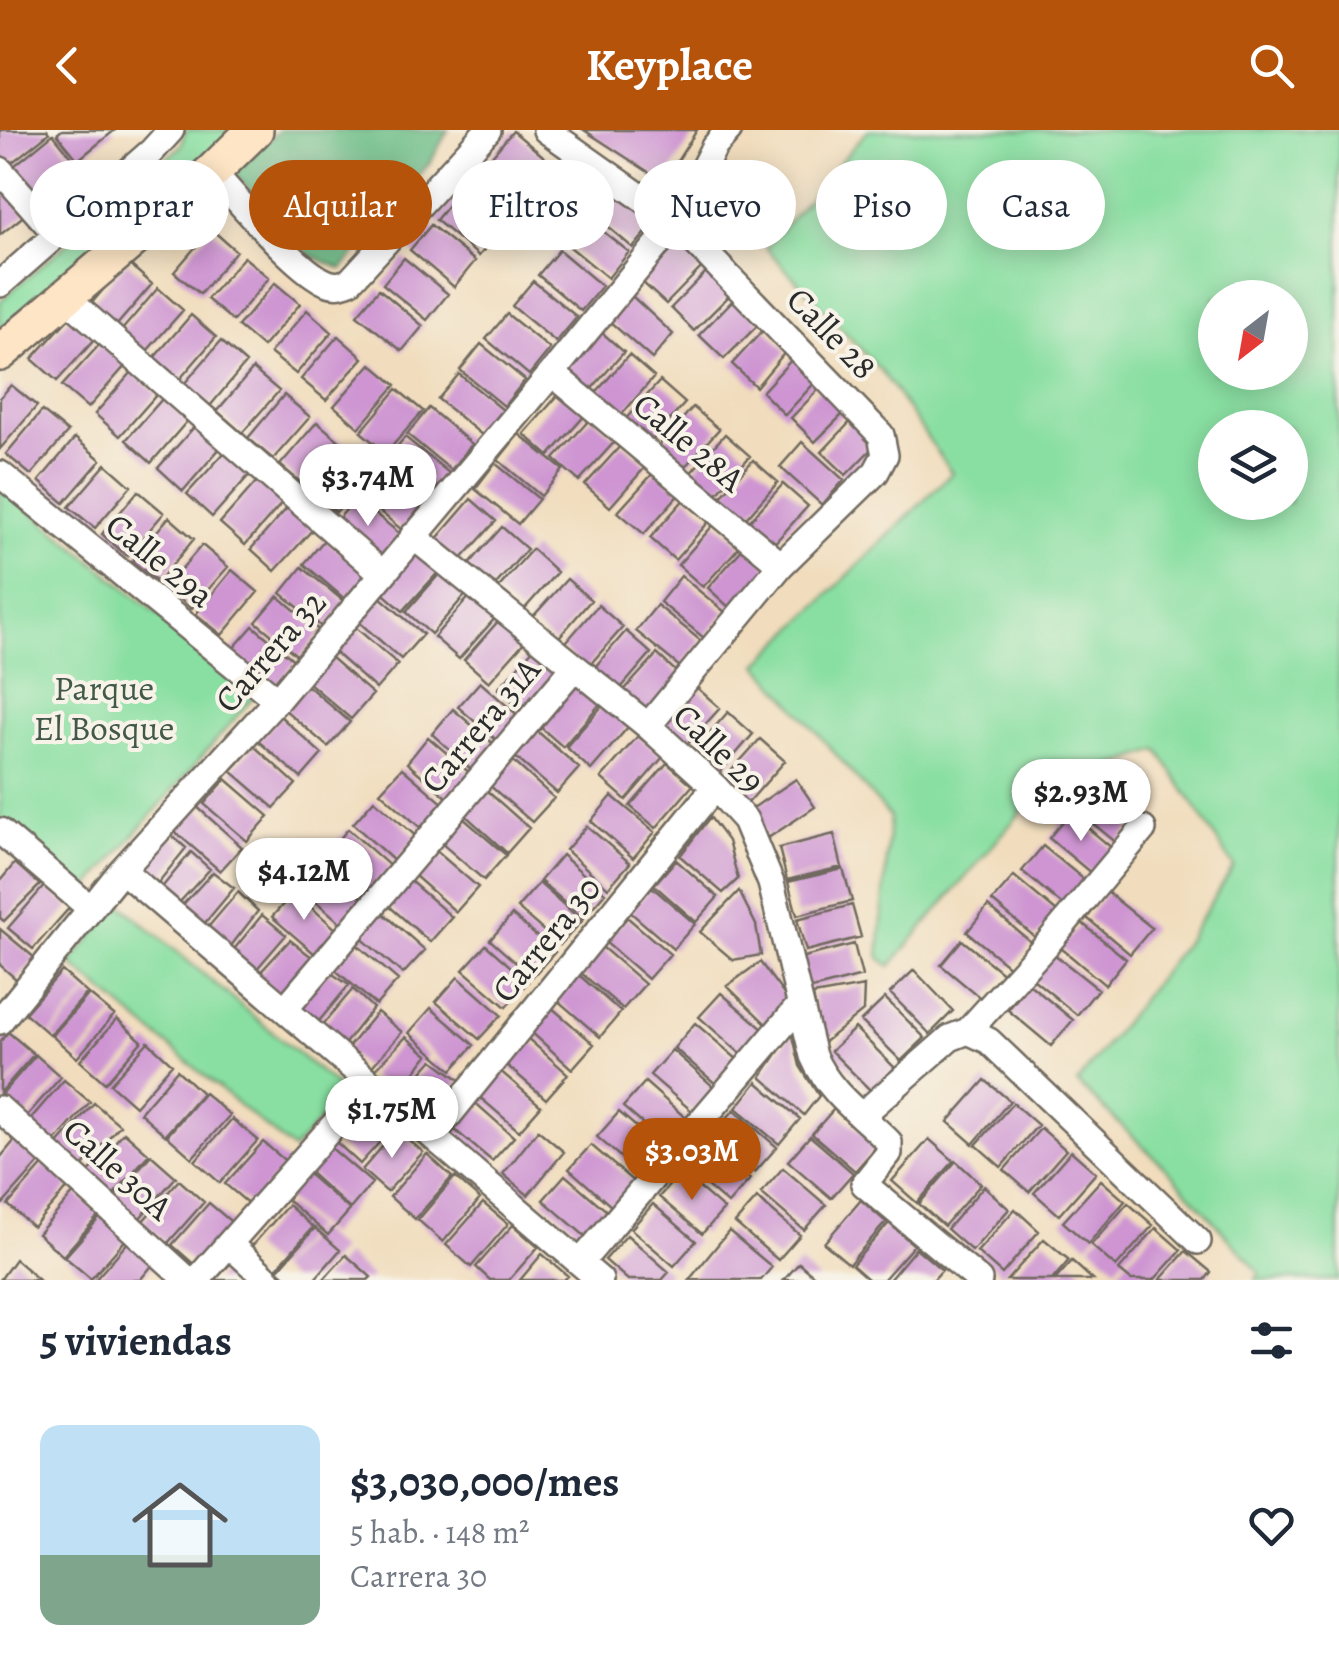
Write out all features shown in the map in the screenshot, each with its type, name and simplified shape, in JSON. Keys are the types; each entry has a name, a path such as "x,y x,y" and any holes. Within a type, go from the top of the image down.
{"main road":[{"path":"223,160 245,135"},
{"path":"0,353 120,250"}],"street":[{"path":"135,130 152,151"},
{"path":"142,160 171,130"},
{"path":"229,190 298,262 323,281 338,286 350,281 488,130"},
{"name":"Calle 28","path":"546,130 634,192"},
{"name":"Carrera 32","path":"707,160 729,130"},
{"path":"0,170 30,205"},
{"path":"0,284 40,250"},
{"name":"Carrera 32","path":"0,1021 122,870 277,700 653,250"},
{"name":"Calle 28","path":"703,250 881,434 885,455 876,472 781,565"},
{"path":"65,296 383,574"},
{"name":"Calle 28A","path":"552,373 781,565"},
{"name":"Calle 29a","path":"0,474 277,700"},
{"name":"Calle 29","path":"413,536 648,726 745,820 771,883 822,1077 890,1142 891,1148 866,1179 867,1188 979,1280"},
{"path":"648,726 781,565"},
{"name":"Carrera 31A","path":"284,1009 574,669"},
{"name":"Carrera 30","path":"432,1136 715,787"},
{"path":"862,1115 950,1038 968,1032 1143,829"},
{"path":"0,831 90,908"},
{"path":"122,870 590,1271 800,1005"},
{"path":"968,1032 988,1041 1198,1240"},
{"path":"197,1280 370,1084"},
{"name":"Calle 30A","path":"0,1109 188,1280"},
{"path":"229,1244 268,1280"}],"green space":[{"path":"186,130 228,130 226,142 205,160 165,160 181,146"},
{"path":"279,130 448,130 432,160 249,160 249,189 234,173"},
{"path":"868,130 1339,130 1339,1280 1255,1280 1260,1273 1169,1171 1077,1083 1186,942 1234,866 1158,750 1039,791 890,966 879,957 890,817 758,664 952,473 882,372 768,250 796,250 796,213 816,190 816,250 947,250 947,160 842,160"},
{"path":"60,250 100,250 0,335 0,301"},
{"path":"305,250 358,250 342,269"},
{"name":"Parque El Bosque","path":"0,486 256,694 83,894 0,823"},
{"path":"120,904 344,1092 293,1150 70,963"}],"building":[{"path":"0,130 49,133 5,168 0,162"},
{"path":"62,130 115,130 78,160 57,134"},
{"path":"584,130 697,130 678,160 634,162"},
{"path":"513,131 548,160 495,160 491,157"},
{"path":"53,134 74,160 30,160 30,195 9,170"},
{"path":"5,188 26,214 0,235 0,193"},
{"path":"614,188 634,205 633,248 614,232"},
{"path":"452,200 452,233 436,220"},
{"path":"432,226 452,242 452,250 462,250 475,261 454,287 410,250 432,250"},
{"path":"614,240 629,252 608,278 574,250 614,250"},
{"path":"229,245 236,251 200,294 174,272 193,250 229,250"},
{"path":"559,250 602,286 581,311 538,275"},
{"path":"672,250 690,250 705,264 666,304 641,281"},
{"path":"244,257 269,278 233,321 207,299"},
{"path":"404,258 448,294 427,320 383,284"},
{"path":"127,262 152,284 116,326 90,305"},
{"path":"710,268 734,291 694,331 671,308"},
{"path":"533,281 577,317 556,342 512,306"},
{"path":"275,283 300,304 263,347 238,326"},
{"path":"158,288 183,310 146,352 121,331"},
{"path":"379,289 423,326 402,351 357,315"},
{"path":"632,296 673,334 652,359 609,321"},
{"path":"736,297 760,323 724,359 699,335"},
{"path":"307,310 332,332 296,374 270,353"},
{"path":"507,314 550,349 529,375 486,339"},
{"path":"191,315 216,337 179,380 154,358"},
{"path":"70,317 95,339 57,381 32,359"},
{"path":"765,328 786,351 756,387 732,364"},
{"path":"599,330 624,352 587,394 562,372"},
{"path":"338,336 363,358 326,400 301,379"},
{"path":"221,341 246,363 210,406 184,384"},
{"path":"100,344 125,366 88,408 62,386"},
{"path":"481,344 525,380 504,406 460,370"},
{"path":"629,355 654,377 617,420 592,397"},
{"path":"794,357 817,380 785,415 762,392"},
{"path":"371,364 396,385 359,428 334,406"},
{"path":"253,369 279,391 242,433 217,411"},
{"path":"132,372 157,394 120,436 95,414"},
{"path":"459,374 503,410 482,435 438,399"},
{"path":"660,381 685,403 648,445 622,423"},
{"path":"11,385 37,406 0,449 0,398"},
{"path":"822,386 847,410 815,442 791,418"},
{"path":"397,389 423,411 386,453 361,432"},
{"path":"561,392 586,414 549,456 524,434"},
{"path":"284,395 310,417 273,459 248,438"},
{"path":"163,398 188,420 151,463 126,440"},
{"path":"693,407 719,429 681,471 656,449"},
{"path":"429,408 472,444 451,470 407,434"},
{"path":"42,411 68,432 31,475 6,454"},
{"path":"592,417 617,439 579,481 554,459"},
{"path":"853,419 877,443 846,475 822,452"},
{"path":"317,422 343,444 306,487 280,465"},
{"path":"195,426 220,448 183,491 158,468"},
{"path":"519,434 563,470 541,496 498,460"},
{"path":"725,434 750,456 713,498 688,476"},
{"path":"405,437 449,473 428,499 384,463"},
{"path":"75,438 101,460 64,503 39,481"},
{"path":"802,442 844,480 822,505 780,467"},
{"path":"623,443 647,465 610,507 585,485"},
{"path":"348,448 373,470 336,512 311,491"},
{"path":"225,452 250,474 212,517 187,494"},
{"path":"753,460 778,482 741,524 716,502"},
{"path":"495,463 539,499 518,524 475,489"},
{"path":"106,464 131,486 95,528 69,507"},
{"path":"380,469 423,504 402,530 359,494"},
{"path":"656,470 681,492 644,534 618,512"},
{"path":"257,481 282,503 245,545 220,523"},
{"path":"783,484 808,506 770,548 745,526"},
{"path":"138,491 164,513 127,556 102,534"},
{"path":"687,496 712,518 675,560 650,538"},
{"path":"356,498 400,534 379,560 335,523"},
{"path":"471,499 496,521 458,563 434,542"},
{"path":"288,507 313,529 275,571 251,549"},
{"path":"169,517 194,539 158,582 132,561"},
{"path":"716,522 741,545 703,587 678,565"},
{"path":"502,527 527,549 490,591 465,569"},
{"path":"325,539 369,575 347,601 304,564"},
{"path":"202,545 228,567 191,609 166,587"},
{"path":"745,546 770,568 732,610 708,588"},
{"path":"415,547 441,569 403,611 378,589"},
{"path":"532,549 557,572 520,614 495,592"},
{"path":"302,567 346,603 324,629 281,593"},
{"path":"232,570 258,592 222,635 196,614"},
{"path":"443,570 468,592 431,634 406,612"},
{"path":"681,576 725,612 704,638 660,602"},
{"path":"567,579 591,600 554,643 529,621"},
{"path":"471,595 496,617 459,659 434,637"},
{"path":"278,596 321,632 300,658 256,622"},
{"path":"380,597 423,634 401,659 359,622"},
{"path":"598,605 623,627 586,669 561,648"},
{"path":"657,605 701,641 680,667 636,631"},
{"path":"501,618 526,640 489,682 464,660"},
{"path":"253,626 296,662 275,687 231,651"},
{"path":"355,627 398,664 376,689 334,652"},
{"path":"626,631 651,653 614,696 589,674"},
{"path":"535,647 560,669 523,712 498,689"},
{"path":"657,654 681,676 644,718 619,696"},
{"path":"330,657 373,694 351,719 308,682"},
{"path":"480,682 522,719 501,744 458,707"},
{"path":"575,682 600,704 563,747 538,725"},
{"path":"307,685 350,722 328,747 285,710"},
{"path":"695,686 720,708 682,750 658,728"},
{"path":"603,705 628,727 591,770 566,747"},
{"path":"453,709 496,746 474,772 432,734"},
{"path":"728,712 753,734 716,777 691,754"},
{"path":"280,716 322,754 301,778 258,741"},
{"path":"536,730 579,768 557,793 514,756"},
{"path":"638,736 663,757 626,800 601,778"},
{"path":"428,737 471,774 449,799 407,763"},
{"path":"760,739 785,761 747,804 722,781"},
{"path":"254,746 296,784 274,808 231,771"},
{"path":"512,760 554,798 532,822 489,785"},
{"path":"667,763 693,785 656,828 630,806"},
{"path":"402,768 445,805 423,830 380,792"},
{"path":"226,779 269,816 247,841 204,804"},
{"path":"796,779 815,807 768,838 750,810"},
{"path":"1095,782 1139,818 1118,844 1074,808"},
{"path":"486,790 529,828 507,853 465,815"},
{"path":"612,796 655,832 633,858 591,821"},
{"path":"374,800 417,837 395,862 353,824"},
{"path":"195,805 242,847 220,871 173,830"},
{"path":"1070,813 1113,849 1092,874 1049,838"},
{"path":"710,817 728,841 738,879 723,893 680,856"},
{"path":"463,818 506,855 484,880 441,843"},
{"path":"587,826 630,863 608,888 566,850"},
{"path":"348,829 391,867 369,891 327,854"},
{"path":"169,833 186,848 154,888 132,868"},
{"path":"834,834 842,867 787,880 779,848"},
{"path":"1043,846 1087,882 1065,907 1022,871"},
{"path":"435,850 478,887 456,912 414,875"},
{"path":"191,852 210,869 176,906 159,891"},
{"path":"562,855 605,893 583,918 540,881"},
{"path":"676,860 718,897 696,922 654,885"},
{"path":"321,862 364,899 342,924 299,887"},
{"path":"15,863 40,885 4,921 0,918 0,881"},
{"path":"843,869 852,901 797,915 788,882"},
{"path":"213,872 234,888 199,930 178,910"},
{"path":"1014,876 1057,912 1036,938 992,901"},
{"path":"409,880 452,917 430,942 388,905"},
{"path":"539,883 582,921 560,945 517,908"},
{"path":"45,885 70,907 33,949 8,928"},
{"path":"652,887 695,924 673,949 630,912"},
{"path":"739,891 756,925 761,955 733,960 700,932"},
{"path":"238,892 258,911 227,951 204,932"},
{"path":"294,892 337,930 315,954 272,917"},
{"path":"1107,892 1152,928 1130,954 1087,918"},
{"path":"852,905 861,937 806,951 797,919"},
{"path":"988,906 1032,943 1011,968 967,932"},
{"path":"382,912 425,950 403,974 360,937"},
{"path":"262,915 286,935 254,972 231,953"},
{"path":"512,915 555,952 532,977 490,940"},
{"path":"627,917 670,954 648,979 605,942"},
{"path":"1082,923 1126,959 1105,985 1061,948"},
{"path":"0,929 36,959 17,980 0,965"},
{"path":"290,940 313,958 281,998 257,976"},
{"path":"962,940 1005,975 984,1001 941,965"},
{"path":"355,943 398,980 376,1005 333,968"},
{"path":"854,944 862,976 808,990 800,958"},
{"path":"486,945 528,982 506,1007 463,970"},
{"path":"602,947 645,984 623,1009 580,972"},
{"path":"1054,954 1098,989 1077,1015 1033,979"},
{"path":"760,962 788,1000 767,1025 727,986"},
{"path":"914,970 953,1011 930,1034 890,993"},
{"path":"62,971 87,993 50,1035 25,1013"},
{"path":"328,971 349,985 314,1027 293,1007"},
{"path":"579,975 621,1012 600,1037 557,1000"},
{"path":"458,977 501,1015 479,1039 436,1002"},
{"path":"1029,984 1073,1020 1051,1046 1008,1010"},
{"path":"864,986 863,1011 822,1044 813,995"},
{"path":"353,989 373,1008 342,1047 319,1029"},
{"path":"721,993 764,1030 742,1055 699,1017"},
{"path":"89,994 114,1015 77,1058 52,1036"},
{"path":"885,998 925,1038 901,1061 861,1021"},
{"path":"551,1007 594,1044 572,1069 530,1031"},
{"path":"431,1008 474,1045 452,1070 409,1033"},
{"path":"377,1012 402,1032 368,1071 346,1050"},
{"path":"117,1019 142,1041 105,1083 80,1061"},
{"path":"695,1023 738,1060 717,1085 674,1048"},
{"path":"855,1028 895,1068 871,1091 831,1051"},
{"path":"8,1032 34,1054 0,1093 0,1042"},
{"path":"792,1032 800,1066 819,1096 804,1115 761,1077"},
{"path":"525,1036 568,1074 546,1099 503,1062"},
{"path":"406,1037 428,1055 395,1097 370,1075"},
{"path":"148,1042 172,1064 135,1106 110,1084"},
{"path":"672,1050 715,1088 693,1112 650,1075"},
{"path":"36,1055 61,1077 24,1119 0,1096"},
{"path":"433,1060 460,1080 422,1123 397,1100"},
{"path":"498,1069 541,1106 519,1131 476,1094"},
{"path":"177,1070 202,1093 165,1135 140,1113"},
{"path":"64,1080 90,1102 52,1145 27,1123"},
{"path":"985,1080 1010,1101 973,1144 948,1122"},
{"path":"645,1082 688,1120 666,1144 623,1107"},
{"path":"757,1082 800,1119 779,1144 736,1108"},
{"path":"204,1093 230,1115 192,1158 167,1136"},
{"path":"471,1099 514,1137 492,1161 449,1125"},
{"path":"94,1103 120,1125 82,1167 57,1145"},
{"path":"1013,1103 1038,1125 1001,1167 976,1145"},
{"path":"369,1104 394,1126 360,1164 336,1142"},
{"path":"834,1109 877,1146 855,1171 812,1134"},
{"path":"734,1110 777,1147 755,1172 712,1135"},
{"path":"619,1112 662,1149 640,1174 597,1137"},
{"path":"232,1119 258,1140 220,1183 195,1161"},
{"path":"1041,1128 1066,1150 1029,1192 1004,1170"},
{"path":"397,1130 423,1152 387,1192 362,1170"},
{"path":"538,1130 564,1152 528,1195 503,1174"},
{"path":"124,1132 149,1154 112,1196 87,1174"},
{"path":"810,1136 853,1173 831,1198 788,1161"},
{"path":"929,1139 954,1161 917,1203 892,1181"},
{"path":"15,1140 40,1162 3,1204 0,1158"},
{"path":"263,1142 288,1163 250,1205 225,1184"},
{"path":"707,1142 750,1179 728,1204 685,1167"},
{"path":"591,1145 634,1182 612,1207 569,1169"},
{"path":"329,1146 372,1183 350,1209 308,1171"},
{"path":"1071,1151 1096,1173 1059,1215 1034,1193"},
{"path":"427,1154 452,1177 415,1219 390,1197"},
{"path":"151,1155 176,1177 139,1219 114,1197"},
{"path":"956,1161 981,1184 944,1226 919,1204"},
{"path":"45,1163 70,1185 33,1227 8,1205"},
{"path":"783,1168 826,1205 804,1230 761,1193"},
{"path":"681,1172 724,1209 702,1234 659,1197"},
{"path":"307,1173 350,1210 328,1235 285,1198"},
{"path":"565,1175 608,1212 586,1237 543,1200"},
{"path":"455,1177 480,1199 443,1242 418,1220"},
{"path":"179,1180 204,1202 167,1244 142,1222"},
{"path":"1101,1180 1125,1201 1088,1244 1063,1222"},
{"path":"984,1186 1009,1209 972,1251 947,1229"},
{"path":"75,1192 100,1214 63,1256 38,1234"},
{"path":"757,1198 800,1235 778,1260 735,1223"},
{"path":"861,1200 886,1222 849,1264 824,1243"},
{"path":"209,1203 235,1225 197,1267 172,1245"},
{"path":"483,1203 508,1224 471,1267 446,1245"},
{"path":"1128,1203 1153,1225 1116,1267 1091,1245"},
{"path":"653,1204 696,1241 674,1266 631,1229"},
{"path":"288,1205 313,1227 276,1269 251,1247"},
{"path":"1015,1209 1039,1231 1002,1274 977,1252"},
{"path":"103,1214 128,1237 91,1279 65,1257"},
{"path":"889,1223 914,1245 883,1280 869,1280 852,1265"},
{"path":"513,1225 538,1247 509,1280 490,1280 476,1267"},
{"path":"315,1228 340,1250 314,1280 290,1280 278,1270"},
{"path":"1156,1228 1181,1250 1154,1280 1131,1280 1119,1270"},
{"path":"729,1231 772,1267 761,1280 689,1280"},
{"path":"627,1235 669,1272 662,1280 628,1280 605,1260"},
{"path":"1044,1239 1069,1260 1052,1280 1007,1280"},
{"path":"130,1240 155,1262 140,1280 95,1280"},
{"path":"916,1248 942,1270 933,1280 889,1280"},
{"path":"1186,1251 1211,1272 1205,1280 1160,1280"},
{"path":"542,1254 568,1276 564,1280 520,1280"},
{"path":"346,1255 371,1277 323,1280"},
{"path":"15,1259 39,1280 0,1280"},
{"path":"233,1261 254,1280 215,1280"},
{"path":"1072,1261 1093,1280 1055,1280"},
{"path":"799,1263 819,1280 784,1280"}]}
